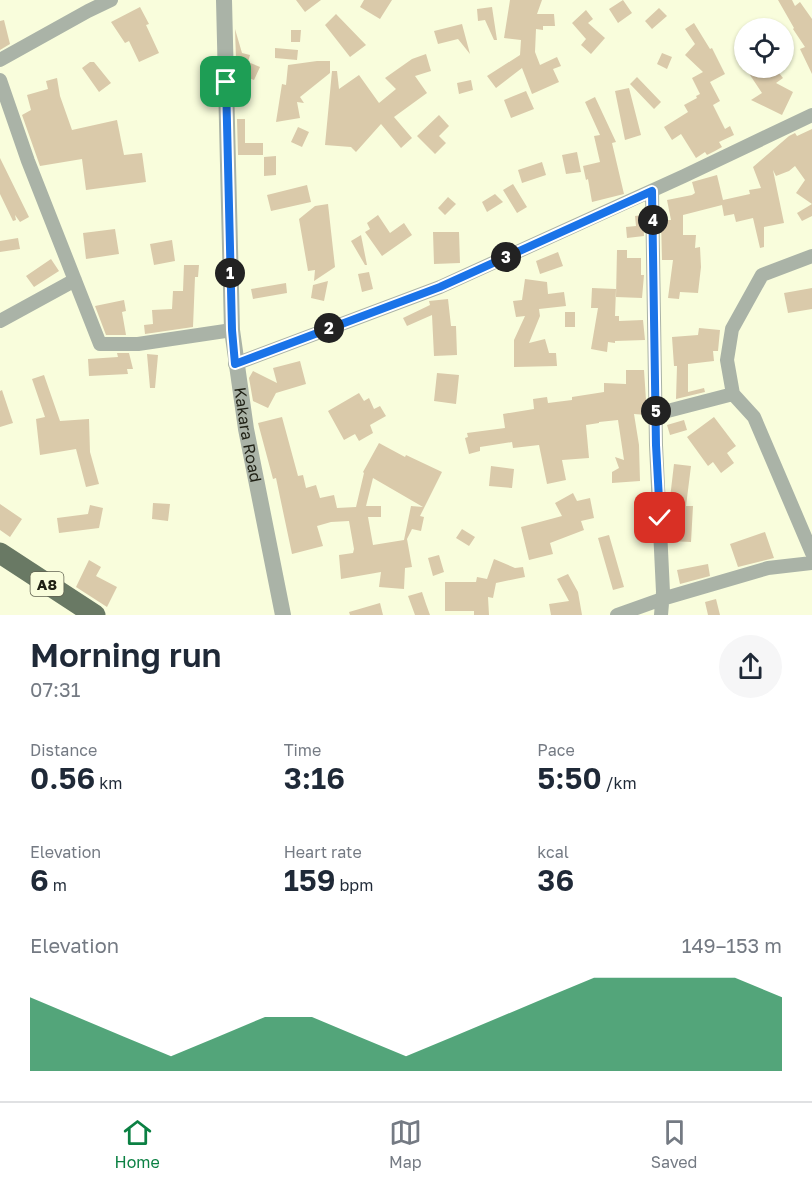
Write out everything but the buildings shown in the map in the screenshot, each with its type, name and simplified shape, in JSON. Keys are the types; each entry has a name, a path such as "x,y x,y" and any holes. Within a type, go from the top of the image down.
{"main road":[{"name":"A8","path":"0,553 95,615"}],"street":[{"path":"0,60 111,0"},
{"name":"Kakara Road","path":"224,0 232,330 235,364 283,615"},
{"path":"0,80 28,161 100,344 138,344 232,330"},
{"path":"235,364 440,287 652,191 812,115"},
{"path":"652,191 656,414 663,599 661,615"},
{"path":"812,256 762,275 732,329 727,360 733,394 754,417 812,553"},
{"path":"0,321 75,280"},
{"path":"656,414 733,394"},
{"path":"617,615 768,568 812,563"}],"route":[{"path":"226,82 232,330 235,364 440,287 652,191 656,445 660,518"}]}
